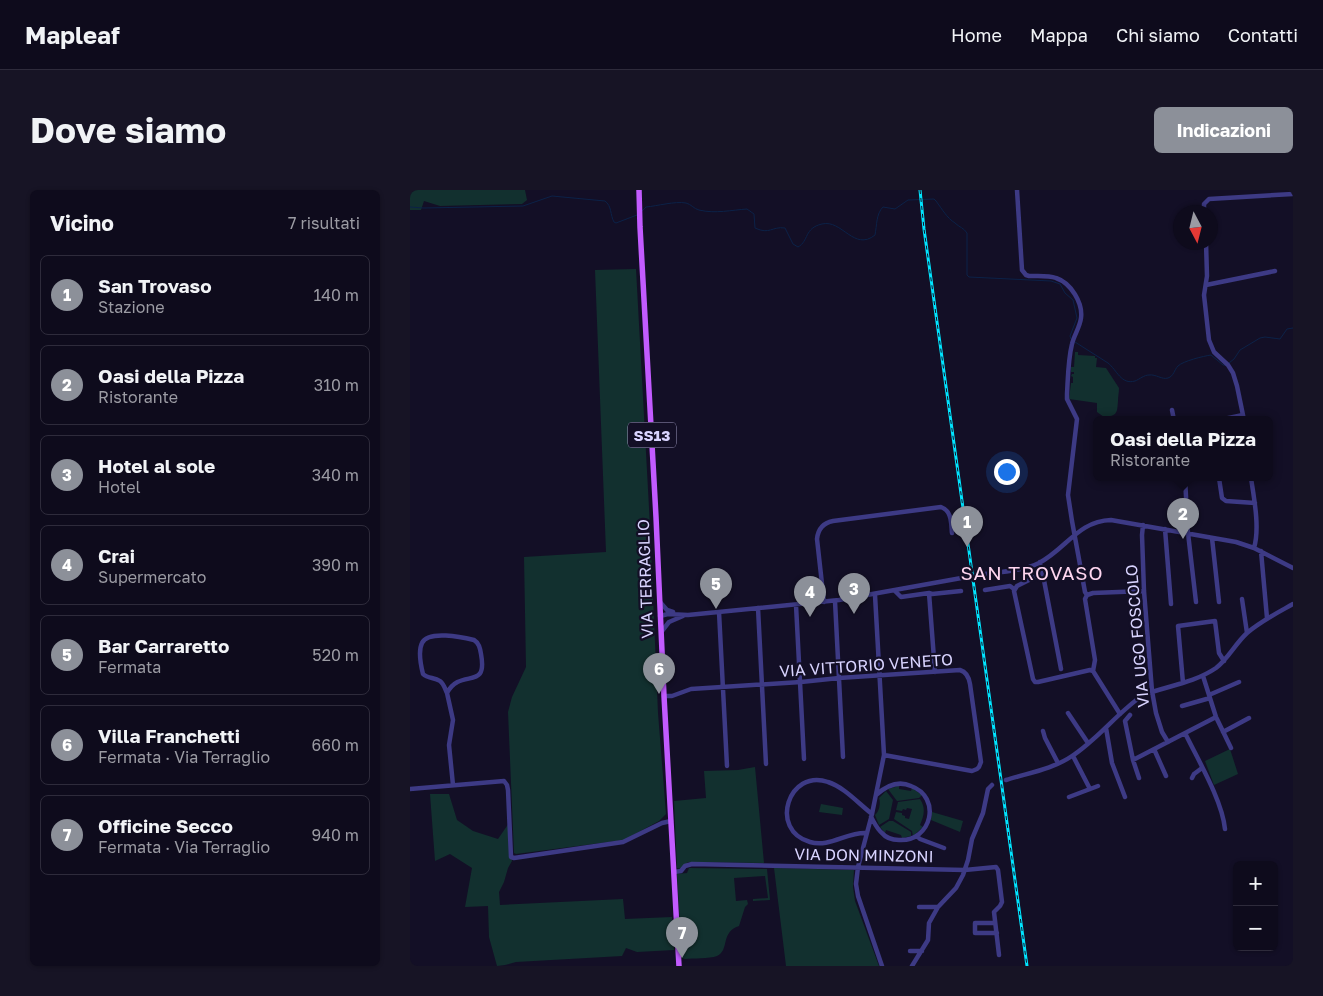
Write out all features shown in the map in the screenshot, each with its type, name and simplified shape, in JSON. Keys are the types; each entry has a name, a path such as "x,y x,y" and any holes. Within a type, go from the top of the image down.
{"main road":[{"name":"VIA TERRAGLIO","path":"639,190 679,966"}],"street":[{"path":"1017,190 1022,270 1026,275 1030,276 1060,279 1074,293 1079,303 1080,323 1069,357 1067,399 1076,419 1068,495 1087,596 1085,600 1095,660 1093,671 1120,714"},
{"path":"1204,205 1209,199 1293,194"},
{"path":"1207,250 1208,270 1204,295 1210,344 1214,352 1234,373 1244,416"},
{"path":"1206,285 1275,271"},
{"path":"1172,410 1173,416"},
{"path":"1185,481 1188,533 1196,602"},
{"path":"1219,481 1222,498 1226,501 1255,503"},
{"path":"1252,481 1256,535 1254,548"},
{"path":"824,602 817,539 820,529 828,522 941,507 945,508 949,513 952,533"},
{"path":"975,575 1023,568 1040,562 1089,524 1106,520 1117,520 1236,542 1254,548 1293,568"},
{"name":"VIA UGO FOSCOLO","path":"1143,525 1144,591 1152,691 1156,713 1162,732 1168,742"},
{"path":"1165,529 1171,604"},
{"path":"1212,538 1219,602"},
{"path":"1260,551 1267,618"},
{"path":"1040,562 1061,669"},
{"path":"985,590 1010,586 1014,588 1041,573"},
{"path":"660,616 835,601 967,577"},
{"path":"1014,588 1035,682 1090,670 1093,671"},
{"path":"895,591 901,597 962,591"},
{"path":"1087,596 1092,593 1144,591"},
{"path":"929,593 935,672"},
{"path":"875,595 884,755 858,867 856,884 858,896 882,966"},
{"path":"1242,599 1247,633"},
{"path":"835,601 843,757"},
{"path":"660,602 667,610 676,614"},
{"path":"1006,780 1058,764 1073,756 1135,700 1152,691 1203,676 1224,661 1247,633 1267,618 1293,604"},
{"path":"796,605 804,759"},
{"path":"758,608 766,764"},
{"path":"719,612 727,766"},
{"path":"661,632 673,619 688,614"},
{"path":"660,616 673,619"},
{"path":"1183,683 1178,626 1215,621 1219,653 1224,661"},
{"path":"447,693 457,682 477,677 482,671 481,655 477,642 442,635 425,638 420,648 423,674 428,678 440,681 447,693 453,713 449,740 453,785"},
{"name":"VIA VITTORIO VENETO","path":"664,696 672,696 691,690 839,678 960,670 966,673 969,678 981,762 977,769 972,771 884,755"},
{"path":"1203,676 1216,717 1232,748"},
{"path":"1182,706 1239,682"},
{"path":"1068,713 1088,743"},
{"path":"1130,715 1125,721 1133,760 1139,778"},
{"path":"1133,760 1216,717"},
{"path":"1223,732 1249,718"},
{"path":"1106,728 1112,763 1125,798"},
{"path":"1043,731 1058,764"},
{"path":"1185,733 1215,795 1224,820 1225,829"},
{"path":"1154,749 1166,776"},
{"path":"1073,756 1090,789"},
{"path":"1192,778 1202,768"},
{"path":"410,789 504,781 508,790 511,857 514,858 623,842 662,823 671,821"},
{"path":"866,833 859,833 821,844 808,842 792,830 788,819 787,806 791,795 800,786 809,782 824,781 834,784 844,791 871,816 882,833 887,837 906,840 916,836 924,828 930,816 927,800 913,786 900,783 894,784 876,795"},
{"path":"912,966 928,940 929,923 938,907 956,888 965,870 972,839 983,813 988,789 992,785"},
{"path":"1070,797 1098,786"},
{"path":"916,836 944,848"},
{"name":"VIA DON MINZONI","path":"674,872 681,871 685,866 692,864 965,870 998,868 1002,902 994,912 999,955"},
{"path":"919,907 938,907"},
{"path":"995,923 975,923 975,933 996,933"},
{"path":"910,951 922,951"}],"green space":[{"path":"410,190 525,190 527,200 522,204 440,206 424,201 421,210 410,210"},
{"path":"636,269 658,713 666,814 659,821 624,840 516,854 514,853 508,712 512,697 526,667 524,557 606,552 595,270"},
{"path":"1075,352 1078,352 1078,355 1095,356 1097,358 1096,367 1106,368 1119,388 1116,413 1103,416 1097,412 1097,403 1069,399 1071,383 1073,383 1073,377 1071,376 1074,374 1074,372 1071,372 1071,367 1074,367"},
{"path":"1230,749 1238,774 1214,785 1205,761"},
{"path":"755,767 764,863 688,862 681,869 677,868 674,801 706,798 704,771 738,770"},
{"path":"899,786 899,789 911,791 912,788 922,795 919,798 897,801 888,789"},
{"path":"886,791 893,800 889,819 879,825 875,815 878,812 879,798"},
{"path":"430,794 449,794 457,820 473,831 498,839 509,823 512,861 499,892 500,905 623,899 625,919 672,917 674,950 637,952 626,948 622,956 516,962 497,966 489,937 488,906 465,907 472,868 450,854 435,861"},
{"path":"920,799 924,812 920,825 923,827 913,836 912,831 894,819 896,812 902,813 905,818 909,819 912,809 896,810 898,802"},
{"path":"821,804 843,808 842,815 819,812"},
{"path":"932,812 963,821 960,832 931,820"},
{"path":"889,821 893,821 911,832 911,836 902,838 901,835 886,830 885,833 880,827"},
{"path":"689,868 767,869 770,900 753,901 753,899 768,898 765,876 734,878 736,901 747,900 748,904 745,907 739,926 729,932 723,950 717,956 682,958 677,874 687,873"},
{"path":"774,868 854,870 853,887 855,901 879,966 786,966"}],"waterway":[{"path":"410,207 523,206 552,196 605,201 609,205 614,222 616,223 637,215"},
{"path":"642,211 646,207 677,203 686,203 705,211 717,212 747,209 754,214 755,228 764,231 785,228 793,244 798,247 812,228 822,224 836,226 854,238 868,239 875,235 878,216 883,207 895,209 908,200 934,199 950,219 967,233 967,275 969,277 1051,281 1060,284 1065,293 1073,300 1077,318 1070,336 1071,339"},
{"path":"1229,363 1240,350 1260,338 1280,339 1287,329 1293,328"},
{"path":"1075,342 1108,363 1123,379 1130,382 1147,375 1168,378 1172,376 1181,364 1211,355 1223,365 1226,365"}],"railway":[{"path":"920,190 1027,966"}],"place":[{"name":"Oasi della Pizza","path":"1183,539"},
{"name":"San Trovaso","path":"967,547"},
{"name":"Bar Carraretto","path":"716,609"},
{"name":"Hotel al sole","path":"854,614"},
{"name":"Crai","path":"810,617"},
{"name":"Villa Franchetti","path":"659,694"},
{"name":"Officine Secco","path":"682,958"}],"district":[{"name":"SAN TROVASO","path":"1032,572"}]}
